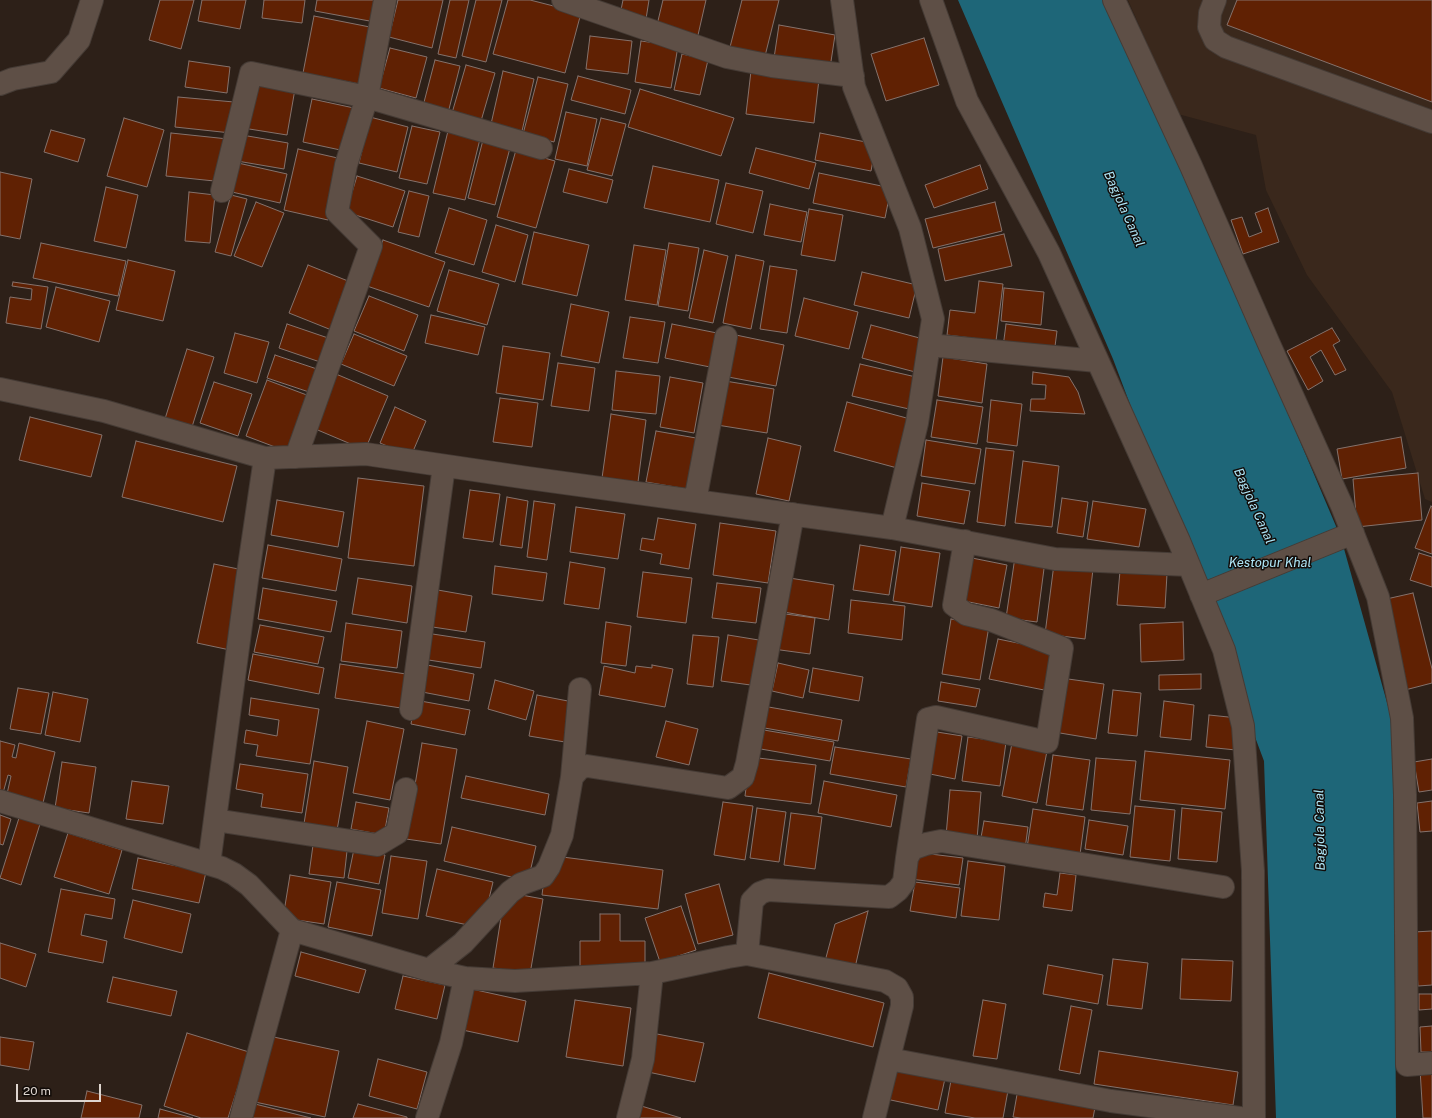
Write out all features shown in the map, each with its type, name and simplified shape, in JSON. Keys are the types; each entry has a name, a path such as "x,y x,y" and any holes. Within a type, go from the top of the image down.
{"street":[{"path":"0,84 13,79 51,72 79,40 92,0"},
{"path":"296,457 371,246 337,212 346,165 367,97 385,0"},
{"path":"563,0 726,57 772,66 853,76"},
{"path":"842,0 854,87 910,228 933,319 917,423 892,528"},
{"path":"931,0 967,101 1048,253 1179,541 1224,650 1243,726 1253,871 1254,1118"},
{"path":"1114,0 1194,173 1342,506 1378,596 1402,718 1405,795 1407,1065 1432,1063"},
{"path":"1215,0 1210,13 1210,27 1215,40 1226,47 1432,122"},
{"path":"222,191 251,73 367,97 541,148"},
{"path":"695,501 726,337"},
{"path":"929,345 1097,361"},
{"path":"0,389 104,411 265,458 366,454 892,528 1055,559 1189,565"},
{"path":"209,864 265,458"},
{"path":"411,709 444,466"},
{"path":"572,777 580,768 587,766 728,788 743,777 747,763 793,514"},
{"path":"1201,595 1353,533"},
{"path":"748,954 752,901 760,893 768,890 889,897 898,890 904,882 928,719 936,717 1047,742 1062,648 991,620 966,614 954,605 965,541"},
{"path":"429,970 462,943 510,892 521,884 543,876 549,867 562,834 572,777 580,689"},
{"path":"215,820 378,844 397,833 406,789"},
{"path":"0,801 222,868 234,874 248,885 292,930 429,970 465,978 516,981 652,974 748,954 885,981 897,988 902,998 902,1006 874,1118"},
{"path":"907,858 912,849 941,841 1223,887"},
{"path":"241,1118 292,930"},
{"path":"628,1118 643,1058 652,974"},
{"path":"427,1118 451,1043 465,978"},
{"path":"889,1059 1109,1110 1240,1118"}],"shaded area":[{"path":"1128,0 1432,0 1432,502 1425,499 1392,392 1307,275 1266,190 1256,135 1178,114"}],"water":[{"name":"Kestopur Khal","path":"958,0 1106,0 1224,262 1341,538 1393,724 1396,1118 1276,1118 1264,761 1113,359"}],"building":[{"path":"160,0 194,0 181,49 149,40"},
{"path":"202,0 246,0 240,29 198,21"},
{"path":"264,0 305,0 302,23 262,18"},
{"path":"317,0 379,0 375,22 315,11"},
{"path":"398,0 443,0 432,48 389,37"},
{"path":"450,0 469,0 456,58 438,54"},
{"path":"476,0 502,0 486,62 462,56"},
{"path":"508,0 530,0 581,13 565,73 493,54"},
{"path":"623,0 649,0 646,19 620,15"},
{"path":"663,0 706,0 698,35 657,25"},
{"path":"742,0 779,0 764,60 729,51"},
{"path":"1237,0 1432,0 1432,102 1227,25"},
{"path":"314,16 375,28 364,85 303,73"},
{"path":"779,25 835,35 830,68 774,58"},
{"path":"590,36 632,41 628,74 586,69"},
{"path":"924,38 939,85 886,101 871,54"},
{"path":"641,41 678,46 671,88 635,82"},
{"path":"390,48 427,57 416,98 379,88"},
{"path":"682,54 708,60 700,95 674,90"},
{"path":"435,60 460,66 448,113 423,106"},
{"path":"189,61 230,67 227,93 185,87"},
{"path":"466,65 495,73 481,121 452,113"},
{"path":"503,71 534,79 522,131 491,124"},
{"path":"751,71 819,79 814,123 746,114"},
{"path":"578,76 631,90 625,114 571,100"},
{"path":"538,77 568,84 554,142 523,134"},
{"path":"251,82 295,89 287,135 243,128"},
{"path":"640,89 734,118 721,156 628,127"},
{"path":"178,97 234,102 231,133 175,127"},
{"path":"312,99 354,108 345,151 303,142"},
{"path":"566,112 597,119 587,166 555,159"},
{"path":"370,117 408,127 397,172 359,163"},
{"path":"124,118 164,130 147,187 107,176"},
{"path":"601,118 626,124 612,176 587,170"},
{"path":"412,126 440,132 427,184 399,178"},
{"path":"51,130 85,139 78,162 44,152"},
{"path":"448,131 480,139 465,200 433,193"},
{"path":"171,133 228,139 224,182 166,176"},
{"path":"820,133 876,144 871,171 815,160"},
{"path":"242,135 288,143 284,169 237,161"},
{"path":"483,140 510,148 495,205 468,198"},
{"path":"756,148 816,163 809,189 749,173"},
{"path":"298,149 342,159 328,220 284,210"},
{"path":"516,150 555,161 536,228 497,217"},
{"path":"238,163 287,174 280,203 232,192"},
{"path":"980,165 988,189 934,208 925,185"},
{"path":"653,166 719,180 710,222 644,208"},
{"path":"569,169 613,180 607,203 563,192"},
{"path":"0,172 32,179 20,239 0,235"},
{"path":"819,173 891,188 885,218 813,203"},
{"path":"357,176 405,191 393,227 346,212"},
{"path":"726,183 763,191 753,233 716,224"},
{"path":"106,187 138,195 126,248 94,241"},
{"path":"409,191 429,196 419,237 398,232"},
{"path":"189,192 215,195 210,243 185,241"},
{"path":"231,195 247,199 231,256 215,252"},
{"path":"256,202 284,213 262,267 234,256"},
{"path":"995,202 1002,231 933,248 925,219"},
{"path":"770,204 807,212 801,242 764,235"},
{"path":"449,208 487,220 474,265 435,253"},
{"path":"1268,208 1279,242 1243,254 1231,220 1242,217 1249,237 1262,232 1255,213"},
{"path":"809,209 843,215 835,261 801,255"},
{"path":"496,225 528,235 515,282 482,272"},
{"path":"534,232 589,245 577,296 522,284"},
{"path":"1004,234 1012,266 945,281 938,249"},
{"path":"383,240 445,262 429,307 367,286"},
{"path":"41,243 126,261 118,296 33,278"},
{"path":"669,243 699,248 688,311 658,306"},
{"path":"634,245 666,250 657,305 625,300"},
{"path":"704,250 728,256 713,323 689,318"},
{"path":"736,255 764,261 751,329 723,323"},
{"path":"128,260 175,271 163,321 116,310"},
{"path":"308,265 353,283 334,331 289,313"},
{"path":"770,266 797,270 787,333 760,329"},
{"path":"449,270 499,284 487,325 437,311"},
{"path":"862,272 917,285 909,318 854,305"},
{"path":"979,281 1003,284 996,341 947,335 950,310 975,313"},
{"path":"13,282 48,287 41,329 6,323 10,297 31,300 32,289 12,286"},
{"path":"56,287 110,301 99,342 46,327"},
{"path":"1004,288 1044,292 1041,325 1001,321"},
{"path":"369,296 418,315 404,351 354,331"},
{"path":"804,298 858,312 849,349 795,336"},
{"path":"571,304 609,312 599,363 561,356"},
{"path":"431,315 485,327 478,355 425,343"},
{"path":"630,317 665,322 658,363 623,358"},
{"path":"287,324 334,340 326,364 279,348"},
{"path":"672,324 717,333 710,367 665,358"},
{"path":"1006,324 1057,331 1054,354 1003,347"},
{"path":"871,325 927,340 919,373 862,358"},
{"path":"1332,328 1340,341 1333,345 1346,370 1335,375 1321,350 1310,357 1323,381 1308,390 1287,351"},
{"path":"235,333 269,342 257,383 224,373"},
{"path":"354,334 407,356 394,386 341,364"},
{"path":"731,334 784,345 776,386 723,376"},
{"path":"503,346 550,353 543,400 496,393"},
{"path":"187,349 214,357 191,430 164,422"},
{"path":"275,355 323,371 315,394 267,378"},
{"path":"943,357 987,364 982,403 938,396"},
{"path":"558,363 595,368 589,411 551,406"},
{"path":"860,364 916,377 909,409 852,396"},
{"path":"616,371 660,376 656,414 612,410"},
{"path":"1033,372 1069,377 1078,392 1085,414 1030,411 1031,399 1045,399 1046,385 1032,384"},
{"path":"336,374 388,396 365,450 313,428"},
{"path":"670,377 703,383 694,433 660,427"},
{"path":"267,380 312,397 291,453 246,436"},
{"path":"725,381 774,389 767,433 717,425"},
{"path":"214,382 252,394 238,436 200,423"},
{"path":"500,398 538,403 532,447 493,442"},
{"path":"937,400 983,407 977,444 931,437"},
{"path":"991,400 1022,404 1017,446 987,442"},
{"path":"847,402 914,420 901,469 834,451"},
{"path":"395,407 426,421 411,456 380,443"},
{"path":"611,414 646,420 638,482 602,478"},
{"path":"30,417 102,435 91,477 19,460"},
{"path":"656,431 696,438 687,489 646,482"},
{"path":"1401,437 1406,468 1342,479 1337,449"},
{"path":"768,438 801,446 789,501 756,494"},
{"path":"926,440 981,449 975,484 921,476"},
{"path":"136,441 237,466 223,522 122,497"},
{"path":"986,448 1014,451 1005,526 977,522"},
{"path":"1023,461 1059,466 1052,527 1015,523"},
{"path":"1418,473 1422,520 1357,527 1353,479"},
{"path":"358,478 424,486 414,566 348,558"},
{"path":"922,483 970,491 964,524 917,516"},
{"path":"470,490 500,494 493,542 463,538"},
{"path":"507,497 528,501 522,548 500,545"},
{"path":"1062,498 1088,502 1083,537 1057,533"},
{"path":"277,500 344,512 338,547 271,535"},
{"path":"534,501 555,504 547,560 527,557"},
{"path":"1093,501 1146,509 1139,547 1087,539"},
{"path":"1431,506 1432,507 1432,554 1415,548"},
{"path":"576,507 625,514 618,559 570,552"},
{"path":"658,518 696,524 689,569 660,564 662,554 640,550 642,538 654,540"},
{"path":"720,523 776,531 768,583 713,575"},
{"path":"268,545 342,559 336,591 262,578"},
{"path":"860,545 896,551 889,595 853,590"},
{"path":"901,547 940,553 932,607 893,601"},
{"path":"1419,553 1432,557 1432,587 1410,580"},
{"path":"967,557 1007,565 999,608 959,600"},
{"path":"1015,557 1045,561 1037,622 1006,618"},
{"path":"570,562 605,568 599,609 564,604"},
{"path":"214,564 248,571 230,650 197,643"},
{"path":"1054,564 1093,569 1085,639 1045,634"},
{"path":"495,566 547,573 543,601 492,594"},
{"path":"1120,571 1167,574 1165,608 1117,605"},
{"path":"643,572 692,578 686,623 637,617"},
{"path":"783,577 834,585 829,620 778,611"},
{"path":"358,578 412,586 407,623 352,614"},
{"path":"717,583 761,588 756,623 712,618"},
{"path":"263,588 337,601 331,632 258,619"},
{"path":"432,589 472,596 466,632 426,626"},
{"path":"1413,593 1432,669 1432,683 1405,690 1382,600"},
{"path":"851,600 905,606 902,640 848,633"},
{"path":"778,613 815,618 810,654 773,649"},
{"path":"951,619 989,626 980,680 942,674"},
{"path":"606,622 631,626 626,666 601,663"},
{"path":"1183,622 1184,660 1141,662 1140,624"},
{"path":"346,623 402,631 397,668 341,661"},
{"path":"260,625 324,637 318,664 254,652"},
{"path":"426,633 485,642 481,668 422,659"},
{"path":"693,635 719,637 713,687 687,684"},
{"path":"728,635 765,641 758,686 721,681"},
{"path":"998,639 1052,650 1044,690 989,679"},
{"path":"253,654 324,668 319,694 248,680"},
{"path":"778,663 809,670 803,698 772,691"},
{"path":"340,664 406,674 401,708 335,698"},
{"path":"422,664 474,674 469,701 417,691"},
{"path":"652,665 673,669 665,707 599,695 604,666 635,673 636,666 652,668"},
{"path":"813,668 863,677 859,701 809,692"},
{"path":"1201,674 1201,689 1159,690 1159,675"},
{"path":"1061,678 1104,684 1096,739 1054,732"},
{"path":"495,680 534,691 526,720 488,709"},
{"path":"941,682 980,689 976,707 938,701"},
{"path":"18,688 49,693 41,734 10,729"},
{"path":"1113,690 1141,693 1137,736 1108,733"},
{"path":"53,692 88,699 80,742 45,735"},
{"path":"537,695 573,702 565,742 529,736"},
{"path":"251,698 319,709 310,764 256,756 258,745 244,743 246,730 277,736 279,720 249,715"},
{"path":"415,700 470,710 465,735 411,724"},
{"path":"1164,701 1194,705 1191,740 1160,737"},
{"path":"763,706 842,720 838,741 759,727"},
{"path":"1209,715 1238,718 1236,750 1206,747"},
{"path":"367,721 404,729 390,800 353,793"},
{"path":"666,721 698,729 689,765 656,757"},
{"path":"758,729 834,742 830,761 755,748"},
{"path":"937,732 962,736 955,779 930,774"},
{"path":"968,737 1006,742 1000,786 962,781"},
{"path":"0,741 15,745 12,757 16,758 19,743 55,752 43,803 7,794 11,776 8,775 3,793 0,793"},
{"path":"422,743 457,749 441,844 406,839"},
{"path":"1012,743 1047,751 1037,803 1002,796"},
{"path":"835,747 911,759 906,787 830,774"},
{"path":"1145,751 1230,760 1225,809 1140,800"},
{"path":"1053,755 1090,760 1083,810 1046,805"},
{"path":"750,757 816,765 811,804 745,796"},
{"path":"1096,758 1136,761 1130,814 1091,810"},
{"path":"1432,759 1432,790 1419,792 1414,762"},
{"path":"314,761 348,767 336,836 303,830"},
{"path":"62,762 96,767 89,813 55,808"},
{"path":"240,764 308,774 302,813 261,807 263,794 236,789"},
{"path":"466,776 549,794 545,815 461,798"},
{"path":"132,781 169,786 163,824 126,819"},
{"path":"824,781 897,795 891,827 818,813"},
{"path":"950,790 981,792 977,839 946,836"},
{"path":"1432,801 1432,831 1420,832 1417,803"},
{"path":"356,802 389,808 384,835 351,829"},
{"path":"723,802 753,806 745,860 714,855"},
{"path":"1135,806 1175,810 1170,861 1130,857"},
{"path":"757,808 786,812 779,862 750,858"},
{"path":"1182,808 1222,812 1217,862 1178,859"},
{"path":"1033,809 1085,817 1079,862 1026,854"},
{"path":"791,813 822,817 815,869 784,865"},
{"path":"0,815 11,819 3,845 0,844"},
{"path":"19,818 40,824 21,885 0,878"},
{"path":"1089,820 1128,826 1123,855 1085,849"},
{"path":"984,821 1028,827 1025,849 980,843"},
{"path":"452,827 536,846 528,881 444,861"},
{"path":"68,833 122,850 109,894 54,877"},
{"path":"314,838 348,842 344,878 309,874"},
{"path":"354,849 385,855 379,884 348,878"},
{"path":"914,852 963,858 959,885 910,879"},
{"path":"547,855 663,870 658,909 542,895"},
{"path":"391,856 427,861 418,919 382,913"},
{"path":"138,858 206,872 199,903 132,889"},
{"path":"968,861 1005,866 999,920 961,916"},
{"path":"437,869 493,882 482,928 426,916"},
{"path":"1060,873 1076,875 1072,911 1043,907 1045,893 1057,895"},
{"path":"290,875 331,882 324,924 283,918"},
{"path":"337,882 381,890 372,936 328,927"},
{"path":"915,882 960,888 956,918 910,911"},
{"path":"719,884 733,935 698,944 685,894"},
{"path":"61,889 115,899 112,919 85,914 81,935 107,941 103,963 48,952"},
{"path":"505,892 543,899 530,974 493,968"},
{"path":"133,900 191,914 182,953 124,938"},
{"path":"681,906 696,950 660,962 645,918"},
{"path":"868,911 854,972 824,965 835,924"},
{"path":"600,914 620,914 620,941 645,941 645,971 580,971 580,941 600,941"},
{"path":"1432,931 1432,985 1418,986 1414,932"},
{"path":"0,943 36,954 26,987 0,978"},
{"path":"301,952 366,970 359,993 295,976"},
{"path":"1113,959 1148,963 1142,1009 1107,1005"},
{"path":"1182,959 1233,961 1231,1001 1180,999"},
{"path":"1048,965 1103,975 1098,1004 1043,994"},
{"path":"769,973 884,1003 873,1047 758,1018"},
{"path":"403,976 445,985 437,1019 395,1009"},
{"path":"113,977 177,991 171,1016 107,1002"},
{"path":"467,988 526,1001 518,1042 458,1029"},
{"path":"1419,994 1432,994 1432,1009 1419,1010"},
{"path":"575,1000 631,1008 623,1066 566,1057"},
{"path":"983,1000 1006,1004 997,1059 973,1056"},
{"path":"1071,1006 1092,1010 1080,1074 1059,1070"},
{"path":"1432,1026 1432,1052 1421,1052 1420,1027"},
{"path":"187,1033 249,1052 228,1118 201,1118 164,1106"},
{"path":"657,1034 704,1043 695,1082 648,1072"},
{"path":"269,1036 339,1051 325,1117 255,1102"},
{"path":"0,1037 34,1042 29,1070 0,1065"},
{"path":"1099,1051 1238,1072 1233,1105 1094,1084"},
{"path":"378,1059 427,1072 417,1109 369,1096"},
{"path":"894,1063 946,1074 938,1110 886,1099"},
{"path":"1432,1068 1432,1118 1423,1118 1420,1069"},
{"path":"952,1075 1009,1085 1003,1118 975,1118 945,1113"},
{"path":"1018,1089 1096,1102 1093,1118 1013,1117"},
{"path":"87,1091 142,1105 139,1118 81,1118"},
{"path":"255,1104 311,1118 251,1118"},
{"path":"358,1104 407,1117 407,1118 353,1118"},
{"path":"638,1105 681,1118 634,1118"},
{"path":"160,1109 193,1118 158,1118"}],"water label":[{"name":"Bagjola Canal","path":"1124,209"},
{"name":"Bagjola Canal","path":"1254,506"},
{"name":"Bagjola Canal","path":"1320,830"}]}
